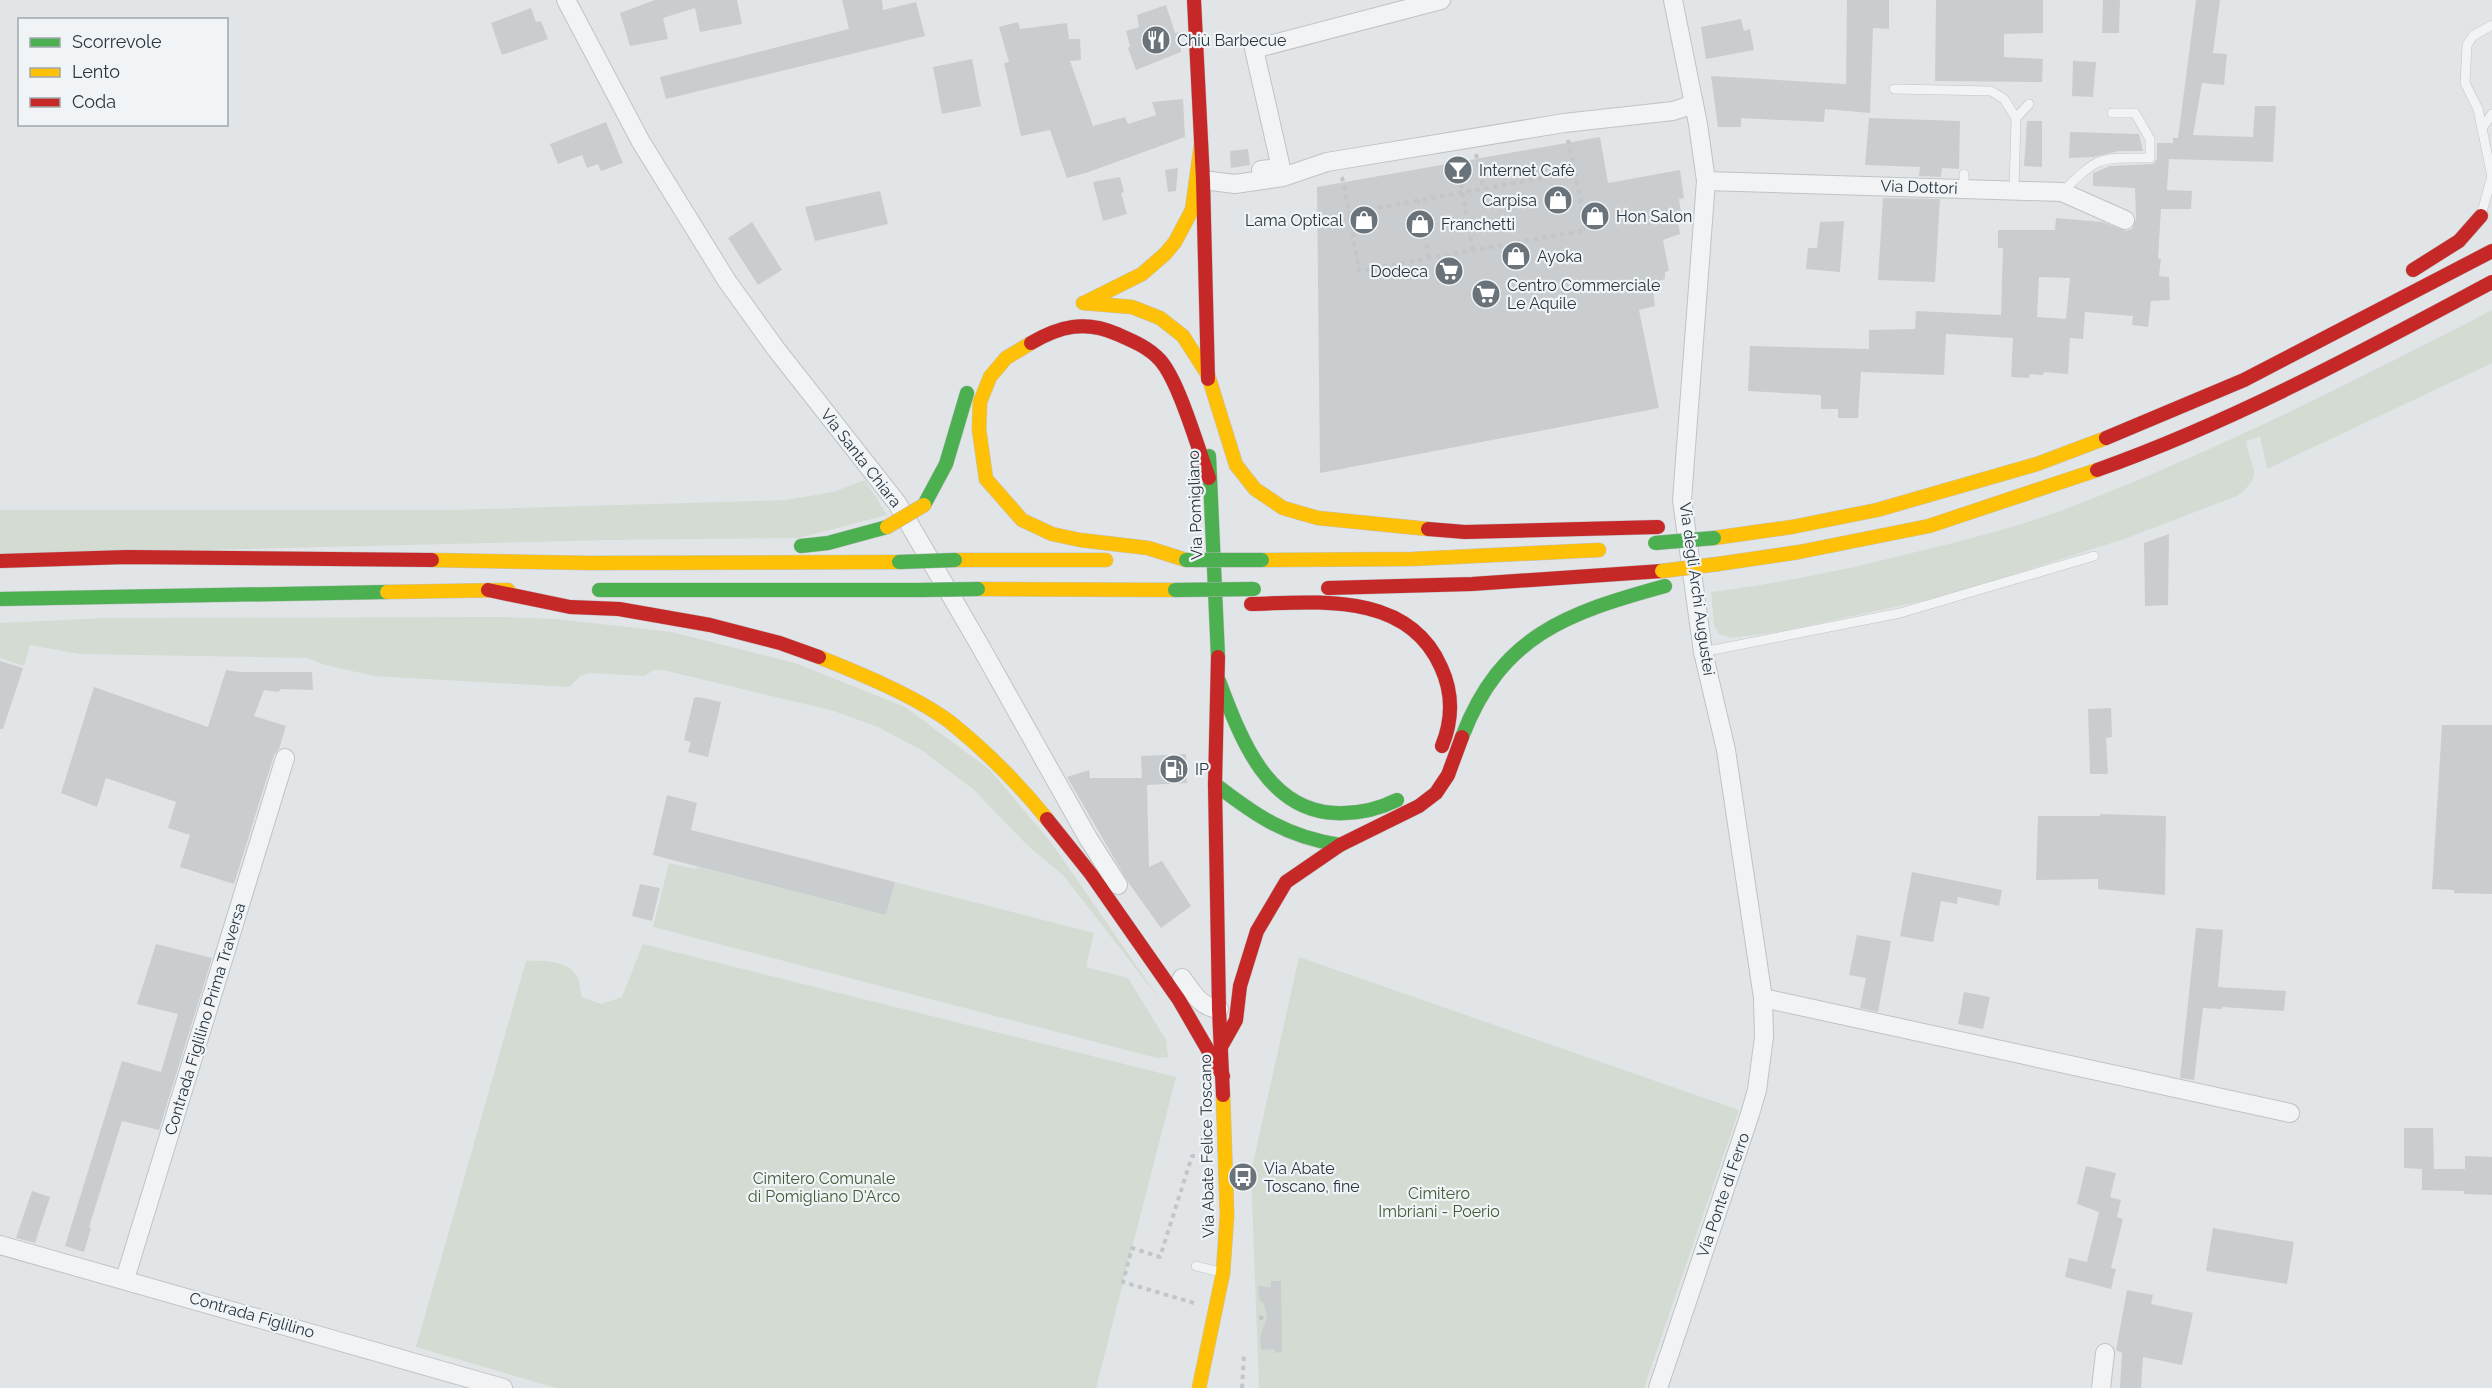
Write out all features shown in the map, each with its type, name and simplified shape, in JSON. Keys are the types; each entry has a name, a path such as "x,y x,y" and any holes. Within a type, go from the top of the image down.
{"main road":[{"name":"Via Pomigliano","path":"1194,0 1203,180 1209,478 1219,681 1215,784 1219,1009"},
{"path":"1201,145 1195,163 1191,211 1178,238 1166,255 1143,274 1078,305 1132,307 1160,318 1183,336 1208,375 1236,465 1255,489 1283,508 1318,518 1465,532 1658,527 1702,522"},
{"path":"2403,275 2443,253 2474,229 2481,216"},
{"path":"1650,544 1792,527 1877,510 2037,464 2099,441 2244,380 2492,251"},
{"path":"1319,588 1472,584 1662,571 1799,552 1929,526 2096,471 2195,433 2375,345 2492,282"},
{"path":"2299,352 2322,323"},
{"path":"1186,560 1148,549 1052,534 1022,520 986,480 979,429 980,402 990,377 1006,358 1048,333 1078,325 1107,330 1143,346 1161,361 1175,386 1209,478"},
{"path":"788,546 828,543 887,527 924,505 950,460 974,375 1000,346"},
{"path":"1821,506 1877,510"},
{"path":"1895,548 1910,541 1929,526"},
{"path":"590,563 654,550 733,548"},
{"path":"0,561 127,557 590,563 1413,559 1581,552 1612,548"},
{"path":"1222,1045 1236,1020 1240,986 1257,931 1286,882 1340,845 1419,806 1436,792 1448,775 1472,712 1505,662 1527,643 1569,617 1606,602 1665,586 1708,580"},
{"path":"582,590 1021,589 1089,602 1259,589"},
{"path":"488,590 570,606 619,609 710,625 780,643 896,691 948,721 1001,766 1056,830 1179,1000 1223,1076"},
{"path":"0,599 558,590"},
{"path":"1175,597 1240,604 1344,605 1371,610 1402,620 1436,654 1450,687 1449,729 1433,763"},
{"path":"1219,681 1243,743 1262,772 1277,791 1304,808 1322,814 1352,813 1374,810 1404,795"},
{"path":"1215,784 1262,821 1285,833 1318,843 1340,845"},
{"name":"Via Abate Felice Toscano","path":"1199,1388 1223,1273 1227,1215 1219,1009"}],"street":[{"name":"Via Santa Chiara","path":"566,0 641,142 727,281 776,349 897,503 1088,838 1121,891 1131,931"},
{"path":"1203,180 1239,172 1281,168 1254,49 1441,0"},
{"name":"Via degli Archi Augustei","path":"1673,0 1694,104 1706,181 1682,500 1703,652 1726,750 1763,998"},
{"path":"1601,111 1670,100 1694,104"},
{"path":"1203,180 1235,184 1283,177 1327,162 1564,123 1673,111 1694,104"},
{"name":"Via Dottori","path":"1706,181 1964,182 2014,190 2062,192 2125,220"},
{"name":"Contrada Figlilino Prima Traversa","path":"125,1279 285,758"},
{"path":"1121,891 1201,1003 1210,1008 1219,1009"},
{"path":"1763,998 2290,1113"},
{"name":"Via Ponte di Ferro","path":"1658,1388 1757,1090 1764,1037 1763,998"},
{"name":"Contrada Figlilino","path":"0,1245 503,1388"},
{"path":"2101,1388 2105,1353"}],"lane":[{"path":"2481,216 2492,177 2478,109 2465,83 2467,45 2473,36 2492,25"},
{"path":"1894,90 1991,91 2004,99 2016,118 2014,190"},
{"path":"2016,118 2029,104"},
{"path":"2062,192 2091,164 2106,158 2150,158 2150,139 2135,113 2112,113"},
{"path":"2482,128 2492,114"},
{"path":"2487,152 2492,143"},
{"path":"1703,652 1900,613 2094,556"},
{"path":"1196,1266 1223,1273"}],"path":[{"path":"1342,177 1359,271 1430,259 1586,230 1567,137"},
{"path":"1476,153 1483,188"},
{"path":"1456,156 1473,251"},
{"path":"1349,213 1575,172"},
{"path":"1418,200 1430,259"},
{"path":"1192,1156 1160,1257 1132,1248 1123,1282 1194,1303"},
{"path":"1259,1318 1267,1317"},
{"path":"1242,1388 1244,1354"}],"green space":[{"path":"2492,310 2492,363 2267,469 2260,436 2246,441 2254,472 2251,483 2237,496 2124,539 1945,596 1778,632 1731,638 1719,634 1714,626 1711,592 1792,580 1871,563 1958,542 2060,511 2225,442 2333,391"},
{"path":"865,480 887,515 799,538 609,540 0,555 0,510 454,510 786,500 833,492"},
{"path":"504,617 556,619 672,632 795,663 905,707 990,770 1050,841 1161,1001 1063,875 1028,846 974,790 923,751 878,727 834,711 663,670 653,670 645,676 589,673 580,676 570,687 374,676 325,665 307,658 80,654 30,645 24,666 0,658 0,623 106,618"},
{"path":"669,863 695,869 698,867 886,915 895,882 1094,933 1086,967 1128,978 1166,1040 1168,1057 1157,1058 653,927"},
{"name":"Cimitero Comunale di Pomigliano D'Arco","path":"643,944 1176,1077 1096,1388 556,1388 416,1347 526,961 555,962 569,968 578,978 582,997 601,1004 622,997"},
{"name":"Cimitero Imbriani - Poerio","path":"1299,957 1739,1110 1644,1388 1259,1388 1251,1172"}],"building":[{"path":"655,0 737,0 742,24 700,32 695,8 663,18 668,39 630,46 620,13"},
{"path":"842,0 882,0 883,10 916,2 925,36 666,99 660,77 849,29"},
{"path":"1847,0 1889,0 1889,29 1873,28 1870,113 1825,109 1824,122 1741,118 1741,127 1718,127 1711,76 1846,84"},
{"path":"1936,0 2043,0 2043,33 2004,34 2004,57 2043,59 2042,82 1935,81"},
{"path":"2103,0 2120,0 2119,33 2102,33"},
{"path":"2196,0 2220,0 2213,53 2227,54 2224,85 2202,83 2193,135 2253,137 2255,106 2276,106 2273,162 2169,159 2167,190 2192,191 2191,209 2161,209 2159,276 2169,277 2170,300 2151,301 2148,327 2132,325 2133,316 2085,312 2083,339 2070,338 2068,374 2044,372 2043,375 2030,374 2029,378 2011,377 2013,338 1946,334 1944,375 1861,372 1858,418 1838,418 1838,409 1821,409 1821,395 1748,391 1750,346 1869,349 1869,330 1915,329 1916,311 2001,315 2003,248 1998,248 1998,230 2055,230 2056,218 2102,222 2126,231 2132,229 2136,219 2135,188 2093,186 2093,173 2110,166 2153,164 2157,159 2157,143 2173,143 2173,138 2178,138","holes":["2039,277 2070,278 2066,319 2037,317"]},
{"name":"Chiù Barbecue","path":"1166,5 1175,33 1180,32 1181,52 1136,70 1128,48 1130,46 1126,31 1139,27 1137,15"},
{"path":"531,8 536,22 541,21 548,39 502,55 491,23"},
{"path":"1741,19 1744,31 1750,29 1754,50 1706,59 1701,27"},
{"path":"1018,22 1020,29 1067,23 1069,39 1080,39 1081,60 1070,61 1093,126 1125,117 1128,124 1156,115 1152,102 1183,99 1185,137 1067,178 1050,130 1021,136 1004,63 1009,62 999,27"},
{"path":"972,59 981,106 942,114 933,67"},
{"path":"2073,61 2096,62 2093,97 2072,96"},
{"path":"1869,118 1960,121 1959,169 1942,168 1941,177 1919,176 1920,167 1865,165"},
{"path":"2027,121 2042,121 2042,167 2024,166"},
{"path":"606,122 623,163 601,171 598,164 587,168 582,155 558,164 550,144"},
{"path":"2070,132 2139,134 2143,151 2119,151 2094,157 2069,158"},
{"name":"Centro Commerciale Le Aquile","path":"1600,137 1608,183 1680,170 1684,198 1679,199 1681,213 1677,213 1680,234 1663,240 1669,271 1665,272 1665,279 1652,283 1655,306 1639,310 1659,408 1320,473 1317,187"},
{"path":"1248,149 1250,165 1231,168 1230,151"},
{"path":"1178,168 1176,191 1168,192 1165,170"},
{"path":"1120,177 1124,192 1121,193 1127,214 1103,221 1093,182"},
{"path":"880,191 888,224 815,241 805,207"},
{"path":"1883,198 1940,199 1935,282 1878,280"},
{"path":"1844,221 1840,272 1806,269 1808,248 1817,248 1820,222"},
{"path":"752,222 782,270 758,285 728,238"},
{"path":"2169,534 2168,605 2145,606 2144,543"},
{"path":"0,661 23,668 3,729 0,729"},
{"path":"226,670 312,672 313,690 281,689 278,692 264,690 254,716 286,726 279,749 274,755 234,884 180,867 190,835 168,828 176,802 106,778 97,807 61,793 94,687 208,727"},
{"path":"694,698 721,702 708,757 688,752 691,742 684,740"},
{"path":"2111,708 2112,737 2106,738 2108,774 2090,774 2088,709"},
{"path":"2442,725 2492,725 2492,894 2454,893 2454,890 2432,889"},
{"path":"1186,754 1187,783 1147,785 1149,867 1162,861 1191,906 1161,928 1128,882 1067,777 1089,770 1090,778 1142,778 1141,756"},
{"path":"667,795 697,803 691,830 895,882 886,915 653,855"},
{"path":"2100,814 2166,816 2165,895 2098,889 2098,879 2036,880 2038,816 2100,816"},
{"path":"1912,872 2002,890 1999,906 1958,897 1957,904 1941,901 1933,942 1900,936"},
{"path":"640,884 660,888 652,921 632,916"},
{"path":"2196,928 2223,930 2218,987 2286,991 2284,1011 2203,1008 2194,1080 2180,1078"},
{"path":"1857,935 1891,941 1878,1012 1860,1008 1866,978 1849,975"},
{"path":"156,944 212,958 159,1130 122,1121 89,1227 91,1228 84,1252 65,1246 122,1061 161,1072 178,1014 137,1004"},
{"path":"1964,992 1990,997 1983,1029 1958,1024"},
{"path":"2404,1128 2433,1128 2434,1169 2465,1169 2465,1156 2492,1157 2492,1195 2464,1194 2464,1191 2422,1190 2422,1169 2404,1168"},
{"path":"2086,1166 2116,1173 2110,1197 2121,1200 2117,1217 2123,1219 2111,1268 2116,1269 2111,1289 2065,1277 2069,1258 2087,1262 2099,1212 2077,1204"},
{"path":"32,1191 50,1197 35,1243 16,1238"},
{"path":"2213,1228 2294,1242 2287,1284 2206,1271"},
{"path":"1271,1281 1281,1281 1282,1352 1275,1353 1274,1349 1261,1350 1260,1337 1267,1317 1264,1304 1259,1299 1258,1286 1271,1287"},
{"path":"2127,1290 2153,1295 2151,1304 2193,1313 2182,1365 2143,1357 2141,1388 2120,1388 2122,1353 2116,1350"}],"traffic: fast":[{"path":"924,505 946,464 967,393"},
{"path":"1209,456 1218,657"},
{"path":"801,546 828,543 887,527"},
{"path":"1655,543 1714,538"},
{"path":"899,562 955,560"},
{"path":"1186,560 1262,560"},
{"path":"1462,737 1478,702 1496,674 1541,633 1597,607 1665,586"},
{"path":"921,590 978,589"},
{"path":"1175,590 1254,589"},
{"path":"599,590 921,590"},
{"path":"0,599 387,592"},
{"path":"1219,681 1236,724 1259,766 1291,799 1311,809 1335,813 1374,809 1397,800"},
{"path":"1215,784 1273,824 1304,837 1340,845"}],"traffic: slow":[{"path":"1086,302 1142,274 1175,242 1192,210 1201,145"},
{"path":"1083,303 1132,307 1160,318 1183,336 1208,375 1236,465 1255,489 1283,508 1318,518 1428,529"},
{"path":"1031,343 1006,358 990,377 980,402 979,429 986,479 1022,520 1052,534 1080,540 1148,548 1186,560"},
{"path":"1714,538 1792,527 1877,510 2037,464 2106,438"},
{"path":"1718,564 1799,552 1929,526 2097,470"},
{"path":"887,527 924,505"},
{"path":"1262,560 1413,559 1599,550"},
{"path":"432,560 590,563 899,562"},
{"path":"955,560 1106,560"},
{"path":"1662,571 1718,564"},
{"path":"978,589 1175,590"},
{"path":"387,592 508,590"},
{"path":"819,657 904,694 936,712 976,744 1001,768 1047,819"},
{"path":"1199,1388 1223,1273 1227,1215 1223,1095"}],"traffic: jam":[{"path":"1194,0 1203,180 1208,379"},
{"path":"2413,270 2459,241 2481,216"},
{"path":"2106,438 2244,380 2492,251"},
{"path":"2097,470 2199,430 2298,384 2492,282"},
{"path":"1031,343 1052,332 1083,326 1117,334 1150,351 1160,360 1174,383 1209,478"},
{"path":"1428,529 1465,532 1658,527"},
{"path":"0,561 127,557 432,560"},
{"path":"1328,588 1472,584 1662,571"},
{"path":"488,590 570,607 619,609 710,625 780,643 819,657"},
{"path":"1251,604 1333,603 1385,614 1407,625 1426,643 1441,667 1448,687 1450,716 1442,746"},
{"path":"1218,657 1215,784 1223,1095"},
{"path":"1222,1045 1236,1020 1240,986 1257,931 1286,882 1340,845 1419,806 1436,793 1448,775 1462,737"},
{"path":"1047,819 1091,874 1179,1000 1223,1076"}],"place":[{"name":"Chiù Barbecue","path":"1156,40"},
{"name":"Internet Cafè","path":"1458,170"},
{"name":"Carpisa","path":"1558,200"},
{"name":"Hon Salon","path":"1595,216"},
{"name":"Lama Optical","path":"1364,220"},
{"name":"Franchetti","path":"1420,224"},
{"name":"Ayoka","path":"1516,256"},
{"name":"Dodeca","path":"1449,271"},
{"name":"Centro Commerciale Le Aquile","path":"1486,294"},
{"name":"IP","path":"1174,769"},
{"name":"Via Abate Toscano, fine","path":"1243,1177"}]}
